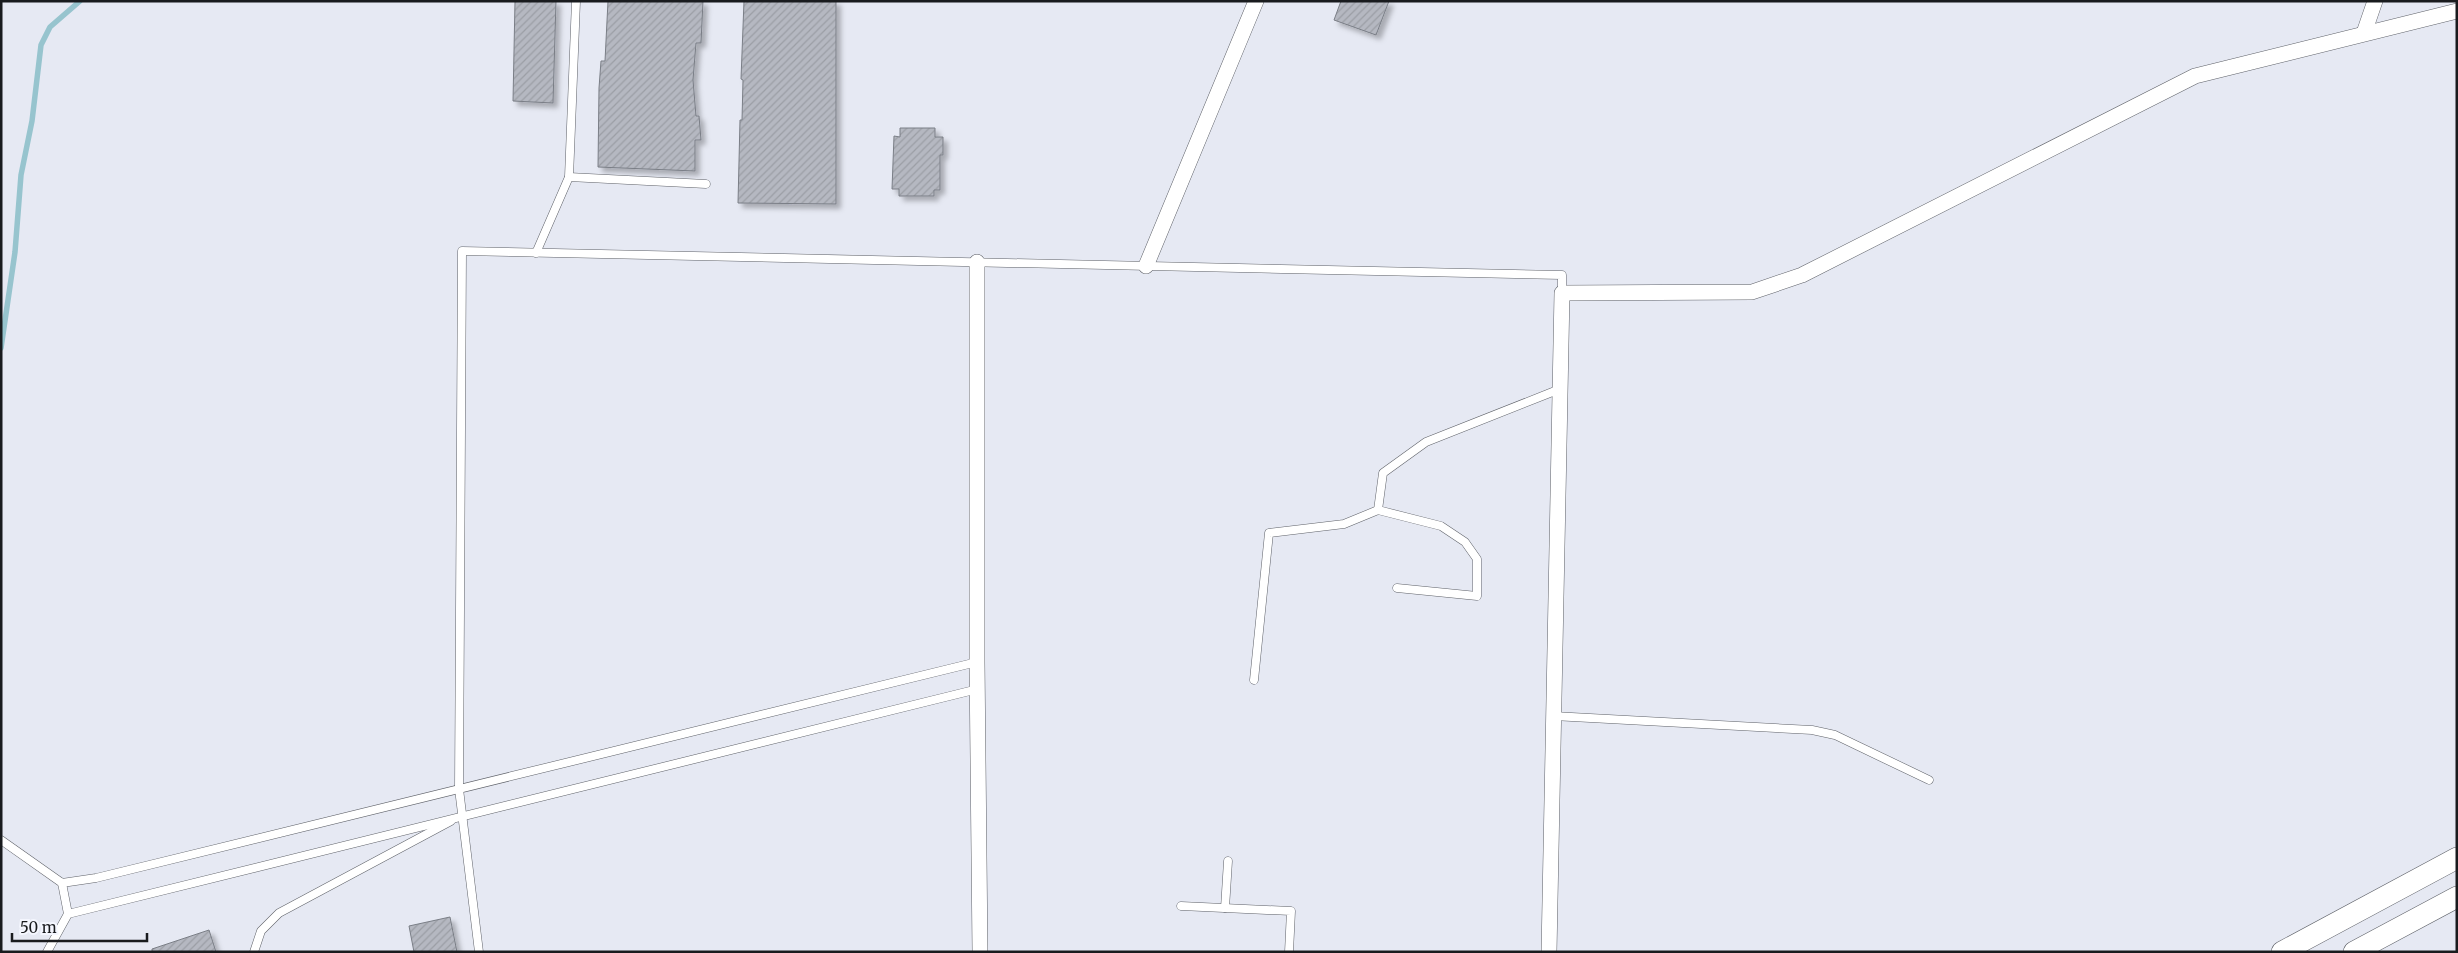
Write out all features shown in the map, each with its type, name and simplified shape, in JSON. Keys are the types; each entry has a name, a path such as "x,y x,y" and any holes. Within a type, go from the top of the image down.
{"main road":[{"path":"2282,952 2457,858"},
{"path":"2354,952 2457,897"}],"street":[{"path":"1146,266 1256,1"},
{"path":"2364,33 2375,1"},
{"path":"1549,952 1562,293 1752,292 1802,276 2195,76 2457,10"},
{"path":"976,262 976,662 978,689 979,951"}],"lane":[{"path":"536,253 569,177 576,1"},
{"path":"569,177 706,184"},
{"path":"478,952 459,790 462,251 1562,276 1562,293"},
{"path":"1378,510 1384,473 1426,442 1560,388"},
{"path":"1254,680 1270,533 1344,524 1378,510 1441,526 1465,542 1478,559 1478,596 1397,588"},
{"path":"1,840 62,883 96,878 976,662"},
{"path":"68,914 978,689"},
{"path":"1553,716 1812,730 1835,735 1929,780"},
{"path":"254,952 261,931 279,913 462,816"},
{"path":"1226,908 1228,861"},
{"path":"47,952 68,914 62,883"},
{"path":"1182,906 1291,912 1289,952"}],"building":[{"path":"515,1 556,1 553,103 513,101"},
{"path":"608,1 703,1 701,43 696,43 693,80 696,116 699,116 701,140 695,140 695,171 598,167 599,88 601,61 605,61"},
{"path":"744,1 836,1 836,204 738,203 740,120 742,120 743,80 741,79"},
{"path":"1341,1 1389,1 1376,35 1334,20"},
{"path":"900,128 935,128 935,137 943,137 943,155 940,155 940,190 934,190 934,196 899,196 899,189 892,189 894,136 900,137"},
{"path":"450,917 457,952 414,952 409,926"},
{"path":"209,930 216,952 152,952 152,949"}],"waterway":[{"path":"1,348 15,252 21,175 32,121 41,45 50,27 80,1"}]}
